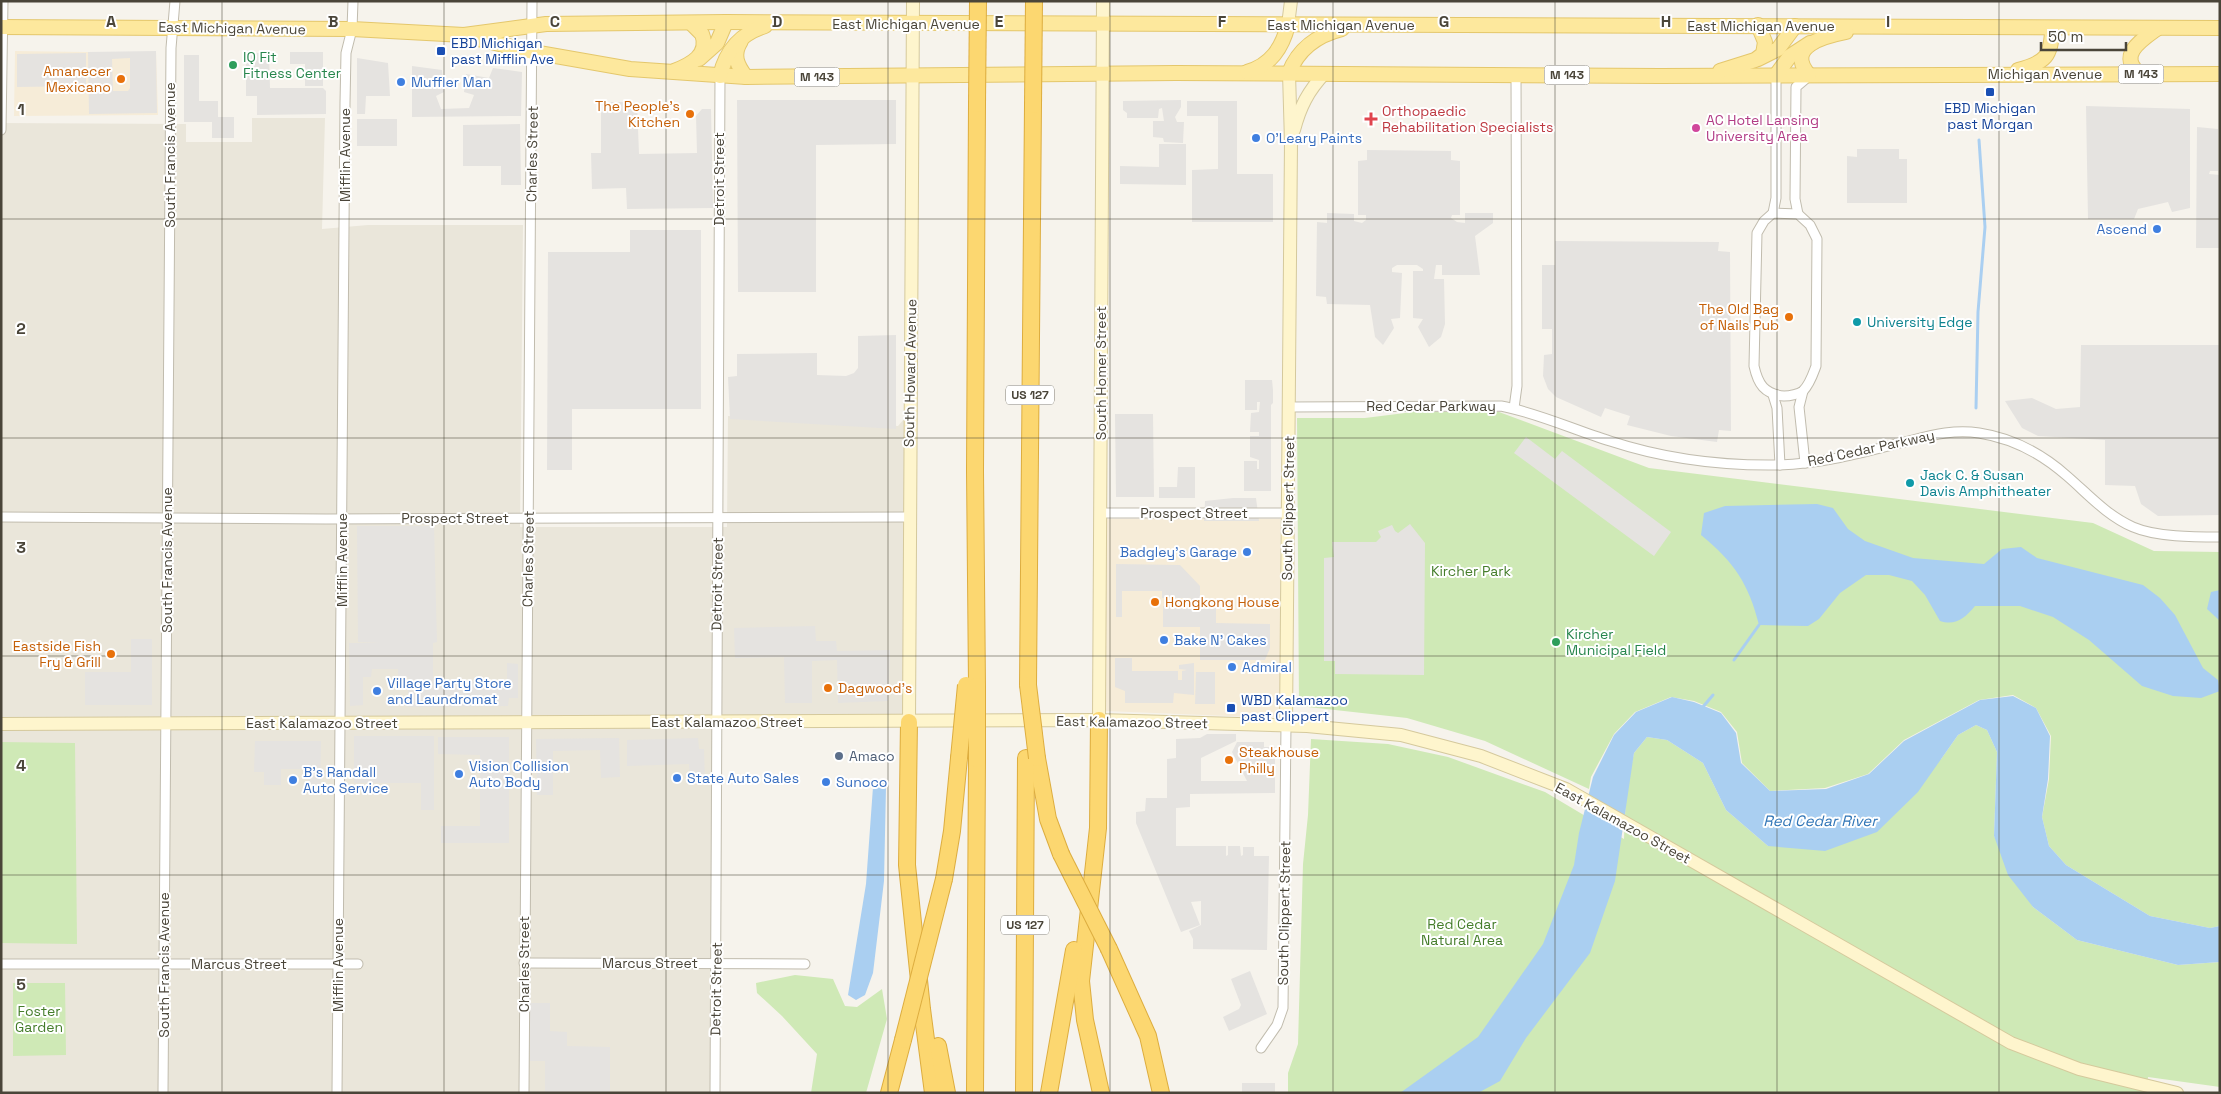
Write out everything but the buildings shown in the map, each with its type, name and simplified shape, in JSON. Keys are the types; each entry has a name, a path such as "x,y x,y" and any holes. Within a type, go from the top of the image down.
{"highway":[{"path":"975,1093 976,759 972,686 978,1"},
{"name":"US 127","path":"1024,1093 1031,758 1028,685 1034,1"},
{"path":"889,1093 944,878 952,831 959,758 972,686"},
{"path":"1099,720 1099,803 1081,981 1085,1020 1101,1093"},
{"path":"909,722 907,858 922,1009 933,1093"},
{"path":"1031,758 1048,819 1061,854 1109,949 1148,1036 1161,1093"},
{"path":"1049,1093 1078,924 1092,872"},
{"path":"917,950 947,1093"}],"main road":[{"name":"East Michigan Avenue","path":"464,35 533,25 726,22 2220,28"},
{"path":"666,73 696,61 718,43 726,22"},
{"path":"691,23 704,37 703,49 696,61"},
{"path":"720,76 729,51 748,33 774,23"},
{"path":"1231,73 1253,70 1274,56 1283,43 1288,25"},
{"path":"1290,73 1296,57 1311,44 1329,32 1354,25"},
{"path":"1755,60 1763,54 1764,46 1764,38 1758,26"},
{"path":"1704,76 1755,60 1778,49 1795,26"},
{"name":"East Michigan Avenue","path":"2,27 352,28 464,35 533,52 630,69 666,73 746,77 1102,73 1704,76 1960,74"},
{"path":"1776,75 1794,52 1815,40 1873,27"},
{"path":"2002,74 2041,61 2050,50 2052,28"},
{"path":"2140,74 2132,65 2132,50 2141,39 2159,28"},
{"path":"746,77 738,66 736,55 739,44 748,33"},
{"path":"1809,75 1803,66 1803,53 1807,46 1815,40"},
{"name":"Michigan Avenue","path":"1960,74 2220,74"}],"street":[{"path":"1,130 4,1"},
{"name":"South Francis Avenue","path":"163,1093 170,57 175,1"},
{"name":"Mifflin Avenue","path":"337,1093 346,53 352,28 353,1"},
{"name":"Charles Street","path":"524,1093 525,723 532,1"},
{"name":"South Howard Avenue","path":"909,722 908,516 913,75 912,1"},
{"name":"South Homer Street","path":"1099,720 1103,1"},
{"path":"1288,25 1291,1"},
{"name":"South Clippert Street","path":"1261,1048 1277,1025 1283,1008 1291,142 1290,73"},
{"name":"South Clippert Street","path":"1291,142 1302,103 1325,73"},
{"path":"1514,408 1517,386 1516,75"},
{"path":"1776,75 1776,198 1773,213 1764,221 1756,233 1754,366 1757,379 1772,395 1777,408 1780,465"},
{"path":"1805,463 1799,408 1803,391 1811,380 1816,366 1816,239 1810,225 1798,214 1795,199 1796,87 1809,75"},
{"name":"Detroit Street","path":"715,1093 720,76"},
{"path":"1773,213 1798,214"},
{"path":"1772,395 1788,396 1803,391"},
{"name":"Red Cedar Parkway","path":"1289,407 1481,405 1514,408 1645,452 1716,464 1780,465 1805,463 1872,450 1941,433 1977,433 2000,438 2034,451 2066,475 2100,507 2134,528 2182,537 2220,537"},
{"name":"Prospect Street","path":"1100,514 1288,514"},
{"name":"Prospect Street","path":"1,517 908,516"},
{"name":"East Kalamazoo Street","path":"1,724 1099,720 1286,725 1401,735 1481,756 1566,789 2011,1043 2079,1070 2170,1092"},
{"name":"Marcus Street","path":"524,963 806,964"},
{"name":"Marcus Street","path":"1,964 358,964"}],"shaded area":[{"path":"15,51 156,53 158,115 14,116"},
{"path":"156,51 157,113 89,114 88,52","holes":["130,58 130,88 128,91 113,91 112,59"]},
{"path":"290,52 323,52 323,86 305,86 305,64 290,64"},
{"path":"86,53 86,86 17,87 17,54"},
{"path":"246,53 269,53 270,88 323,88 326,91 326,114 257,115 257,96 246,96"},
{"path":"184,55 199,55 199,101 218,101 218,117 234,117 234,138 212,138 212,122 184,122"},
{"path":"357,58 388,63 390,96 366,96 365,114 357,114"},
{"path":"412,66 442,70 444,92 436,96 441,109 469,108 474,95 464,92 466,74 489,78 493,68 522,72 521,116 412,117"},
{"path":"737,100 896,100 896,144 816,145 816,292 738,292"},
{"path":"1181,100 1181,107 1175,117 1177,122 1184,122 1183,143 1164,142 1163,138 1153,137 1153,121 1164,121 1162,108 1159,109 1158,118 1127,118 1127,113 1123,110 1123,101"},
{"path":"1187,101 1237,101 1237,174 1273,174 1273,222 1192,222 1192,170 1218,169 1218,116 1187,116"},
{"path":"601,102 637,102 639,154 697,153 696,116 702,109 711,109 713,208 627,209 626,188 592,189 591,153 601,153"},
{"path":"2086,106 2190,109 2190,208 2172,212 2168,202 2138,209 2134,219 2088,219"},
{"path":"252,118 325,118 322,229 368,225 523,225 520,527 727,527 728,416 898,426 910,412 909,722 717,722 714,1093 1,1093 1,123 186,124 186,142 252,142"},
{"path":"357,119 397,119 397,146 357,146"},
{"path":"520,124 521,185 501,185 501,166 463,166 463,125"},
{"path":"2197,127 2218,129 2218,171 2210,171 2209,174 2220,175 2220,248 2196,248"},
{"path":"1159,144 1186,144 1186,185 1120,184 1120,166 1159,167"},
{"path":"1857,149 1899,149 1899,159 1907,159 1907,203 1847,203 1847,156 1857,157"},
{"path":"1367,150 1451,151 1451,160 1460,161 1460,215 1452,215 1451,218 1457,222 1465,223 1465,213 1493,213 1493,223 1475,236 1480,275 1442,275 1442,265 1436,265 1434,279 1444,279 1445,324 1441,337 1429,347 1418,327 1423,319 1413,318 1413,271 1423,271 1417,265 1397,265 1392,268 1392,272 1402,273 1400,318 1391,319 1394,328 1383,345 1375,337 1370,305 1327,304 1326,297 1316,296 1317,222 1327,223 1327,213 1354,214 1354,221 1362,223 1366,220 1366,215 1358,215 1358,161 1367,160"},
{"path":"630,230 701,230 701,409 572,409 572,470 547,470 548,252 630,252"},
{"path":"1555,241 1719,242 1718,251 1730,252 1731,431 1719,430 1717,442 1671,436 1627,425 1630,416 1605,408 1601,417 1556,397 1548,389 1543,376 1544,355 1552,354 1552,329 1542,329 1542,265 1555,265"},
{"path":"896,335 896,429 730,419 728,377 737,376 737,354 817,353 817,375 846,376 854,373 858,368 858,336"},
{"path":"2081,345 2220,345 2220,515 2158,516 2141,504 2135,486 2105,485 2105,440 2038,436 2022,428 2005,401 2032,398 2056,409 2080,407"},
{"path":"1245,380 1272,380 1271,491 1244,491 1244,461 1257,461 1257,469 1259,469 1259,460 1250,457 1250,436 1259,436 1259,432 1250,432 1251,413 1259,412 1260,402 1257,402 1257,410 1245,410"},
{"path":"1115,414 1153,414 1154,497 1116,497"},
{"path":"1526,437 1555,459 1562,451 1671,532 1654,556 1514,453"},
{"path":"1178,467 1195,467 1195,498 1159,498 1159,487 1177,487"},
{"path":"1256,498 1259,521 1204,521 1205,501"},
{"path":"1104,519 1280,519 1281,718 1105,711"},
{"path":"1410,524 1425,543 1424,675 1335,674 1335,661 1324,661 1324,558 1334,557 1332,542 1376,542 1381,537 1378,531 1392,525 1398,533"},
{"path":"357,526 434,526 437,642 433,643 433,680 507,681 507,663 518,664 518,698 509,698 508,706 408,707 408,677 398,677 398,669 372,669 371,677 363,677 363,705 350,706 349,643 379,643 358,642"},
{"path":"1116,564 1180,565 1200,586 1200,605 1216,605 1216,623 1270,624 1270,648 1265,660 1200,660 1200,627 1163,627 1163,606 1191,606 1191,598 1162,598 1162,591 1122,591 1122,617 1116,617"},
{"path":"815,626 816,641 836,641 837,651 890,650 888,701 838,703 837,660 812,661 812,703 785,703 784,657 735,658 734,628"},
{"path":"131,639 152,639 152,705 85,705 85,672 131,672"},
{"path":"1115,658 1132,658 1132,671 1178,671 1178,680 1182,680 1182,671 1187,670 1179,669 1179,665 1194,663 1194,695 1174,693 1173,703 1125,703 1125,691 1115,687"},
{"path":"1196,672 1215,672 1215,704 1195,704"},
{"path":"1207,734 1236,734 1236,741 1201,758 1201,781 1247,781 1232,752 1237,742 1264,742 1264,747 1275,747 1275,793 1190,794 1190,807 1176,808 1176,846 1226,846 1226,856 1228,855 1228,846 1240,846 1241,856 1243,855 1243,847 1254,847 1254,856 1269,856 1267,950 1193,949 1193,939 1189,931 1201,925 1201,901 1191,902 1200,925 1181,932 1136,823 1136,812 1145,811 1146,798 1167,798 1167,759 1176,758 1176,739 1200,738"},
{"path":"354,736 434,736 434,810 421,810 421,783 354,783"},
{"path":"438,737 509,737 509,843 441,843 441,826 480,826 480,755 438,754"},
{"path":"619,738 620,777 601,778 600,750 553,751 553,795 537,795 536,739"},
{"path":"698,738 699,749 704,749 705,783 690,784 689,764 627,766 627,740"},
{"path":"255,741 321,741 320,794 308,794 308,769 281,769 281,785 264,785 264,772 254,772"},
{"path":"1250,971 1267,1014 1229,1031 1223,1017 1239,1009 1241,1005 1231,979"},
{"path":"530,1003 550,1003 550,1031 567,1032 567,1046 610,1047 610,1093 545,1093 545,1061 530,1061"},
{"path":"1242,1083 1275,1083 1275,1093 1242,1093"}],"green space":[{"name":"Kircher Park","path":"1413,412 1499,412 1649,468 2093,523 2154,551 2220,552 2220,926 2210,928 2150,916 2066,865 2049,846 2042,817 2049,779 2051,736 2036,708 2013,695 1979,700 1904,740 1868,774 1825,788 1770,791 1742,763 1737,732 1721,712 1694,701 1671,697 1635,712 1614,734 1591,777 1589,789 1485,741 1407,718 1299,706 1297,418 1365,418"},
{"name":"Red Cedar Natural Area","path":"1976,725 1987,730 1997,752 1994,836 2033,907 2077,940 2178,965 2220,962 2220,1087 2148,1077 2147,1093 1288,1093 1288,1073 1298,1044 1303,864 1308,815 1311,739 1388,744 1448,757 1545,792 1624,839 1626,792 1634,753 1647,737 1667,740 1703,763 1726,810 1768,846 1941,759 1958,735"},
{"path":"1,742 75,743 77,944 1,943"},
{"path":"795,975 833,979 845,1006 857,1007 882,989 887,1019 866,1093 811,1093 817,1054 782,1016 757,993 756,983"},
{"name":"Foster Garden","path":"13,983 65,983 66,1055 13,1056"}],"water":[{"path":"1817,504 1833,508 1848,529 1865,541 1913,558 1984,564 2002,549 2021,547 2037,558 2143,585 2160,598 2175,615 2203,668 2218,680 2220,691 2201,698 2173,696 2142,686 2089,640 2053,617 2020,606 1975,606 1960,620 1955,622 1940,621 1925,595 1912,581 1889,575 1866,575 1840,593 1819,619 1808,626 1759,625 1750,597 1739,575 1723,555 1701,535 1704,513 1725,506"},
{"path":"2220,590 2220,621 2207,609 2211,592"},
{"name":"Red Cedar River","path":"2013,696 2036,708 2050,736 2048,779 2042,817 2049,846 2066,865 2150,916 2210,928 2220,926 2220,962 2178,965 2077,940 2033,907 2008,875 1994,836 1997,752 1987,730 1976,725 1958,735 1918,792 1877,832 1825,851 1768,846 1726,810 1703,763 1667,740 1647,737 1634,753 1615,881 1590,953 1526,1038 1500,1081 1478,1093 1400,1093 1478,1037 1543,944 1574,865 1579,833 1593,777 1614,735 1636,712 1672,697 1694,702 1721,713 1736,733 1741,763 1770,791 1826,789 1869,774 1904,741 1980,700"},
{"path":"883,779 886,787 884,881 873,973 865,995 856,1000 848,995 866,884 873,787 877,781"}],"waterway":[{"path":"1976,408 1978,312 1985,227 1979,140"},
{"path":"1734,660 1759,625"},
{"path":"1702,708 1713,695"}],"place":[{"name":"EBD Michigan past Mifflin Ave","path":"441,51"},
{"name":"IQ Fit Fitness Center","path":"233,65"},
{"name":"Amanecer Mexicano","path":"121,79"},
{"name":"Muffler Man","path":"401,82"},
{"name":"EBD Michigan past Morgan","path":"1990,92"},
{"name":"The People's Kitchen","path":"690,114"},
{"name":"Orthopaedic Rehabilitation Specialists","path":"1371,119"},
{"name":"AC Hotel Lansing University Area","path":"1696,128"},
{"name":"O'Leary Paints","path":"1256,138"},
{"name":"Ascend","path":"2157,229"},
{"name":"The Old Bag of Nails Pub","path":"1789,317"},
{"name":"University Edge","path":"1857,322"},
{"name":"Jack C. & Susan Davis Amphitheater","path":"1910,483"},
{"name":"Badgley's Garage","path":"1247,552"},
{"name":"Hongkong House","path":"1155,602"},
{"name":"Bake N' Cakes","path":"1164,640"},
{"name":"Kircher Municipal Field","path":"1556,642"},
{"name":"Eastside Fish Fry & Grill","path":"111,654"},
{"name":"Admiral","path":"1232,667"},
{"name":"Dagwood's","path":"828,688"},
{"name":"Village Party Store and Laundromat","path":"377,691"},
{"name":"WBD Kalamazoo past Clippert","path":"1231,708"},
{"name":"Amaco","path":"839,756"},
{"name":"Steakhouse Philly","path":"1229,760"},
{"name":"Vision Collision Auto Body","path":"459,774"},
{"name":"State Auto Sales","path":"677,778"},
{"name":"B's Randall Auto Service","path":"293,780"},
{"name":"Sunoco","path":"826,782"}]}
